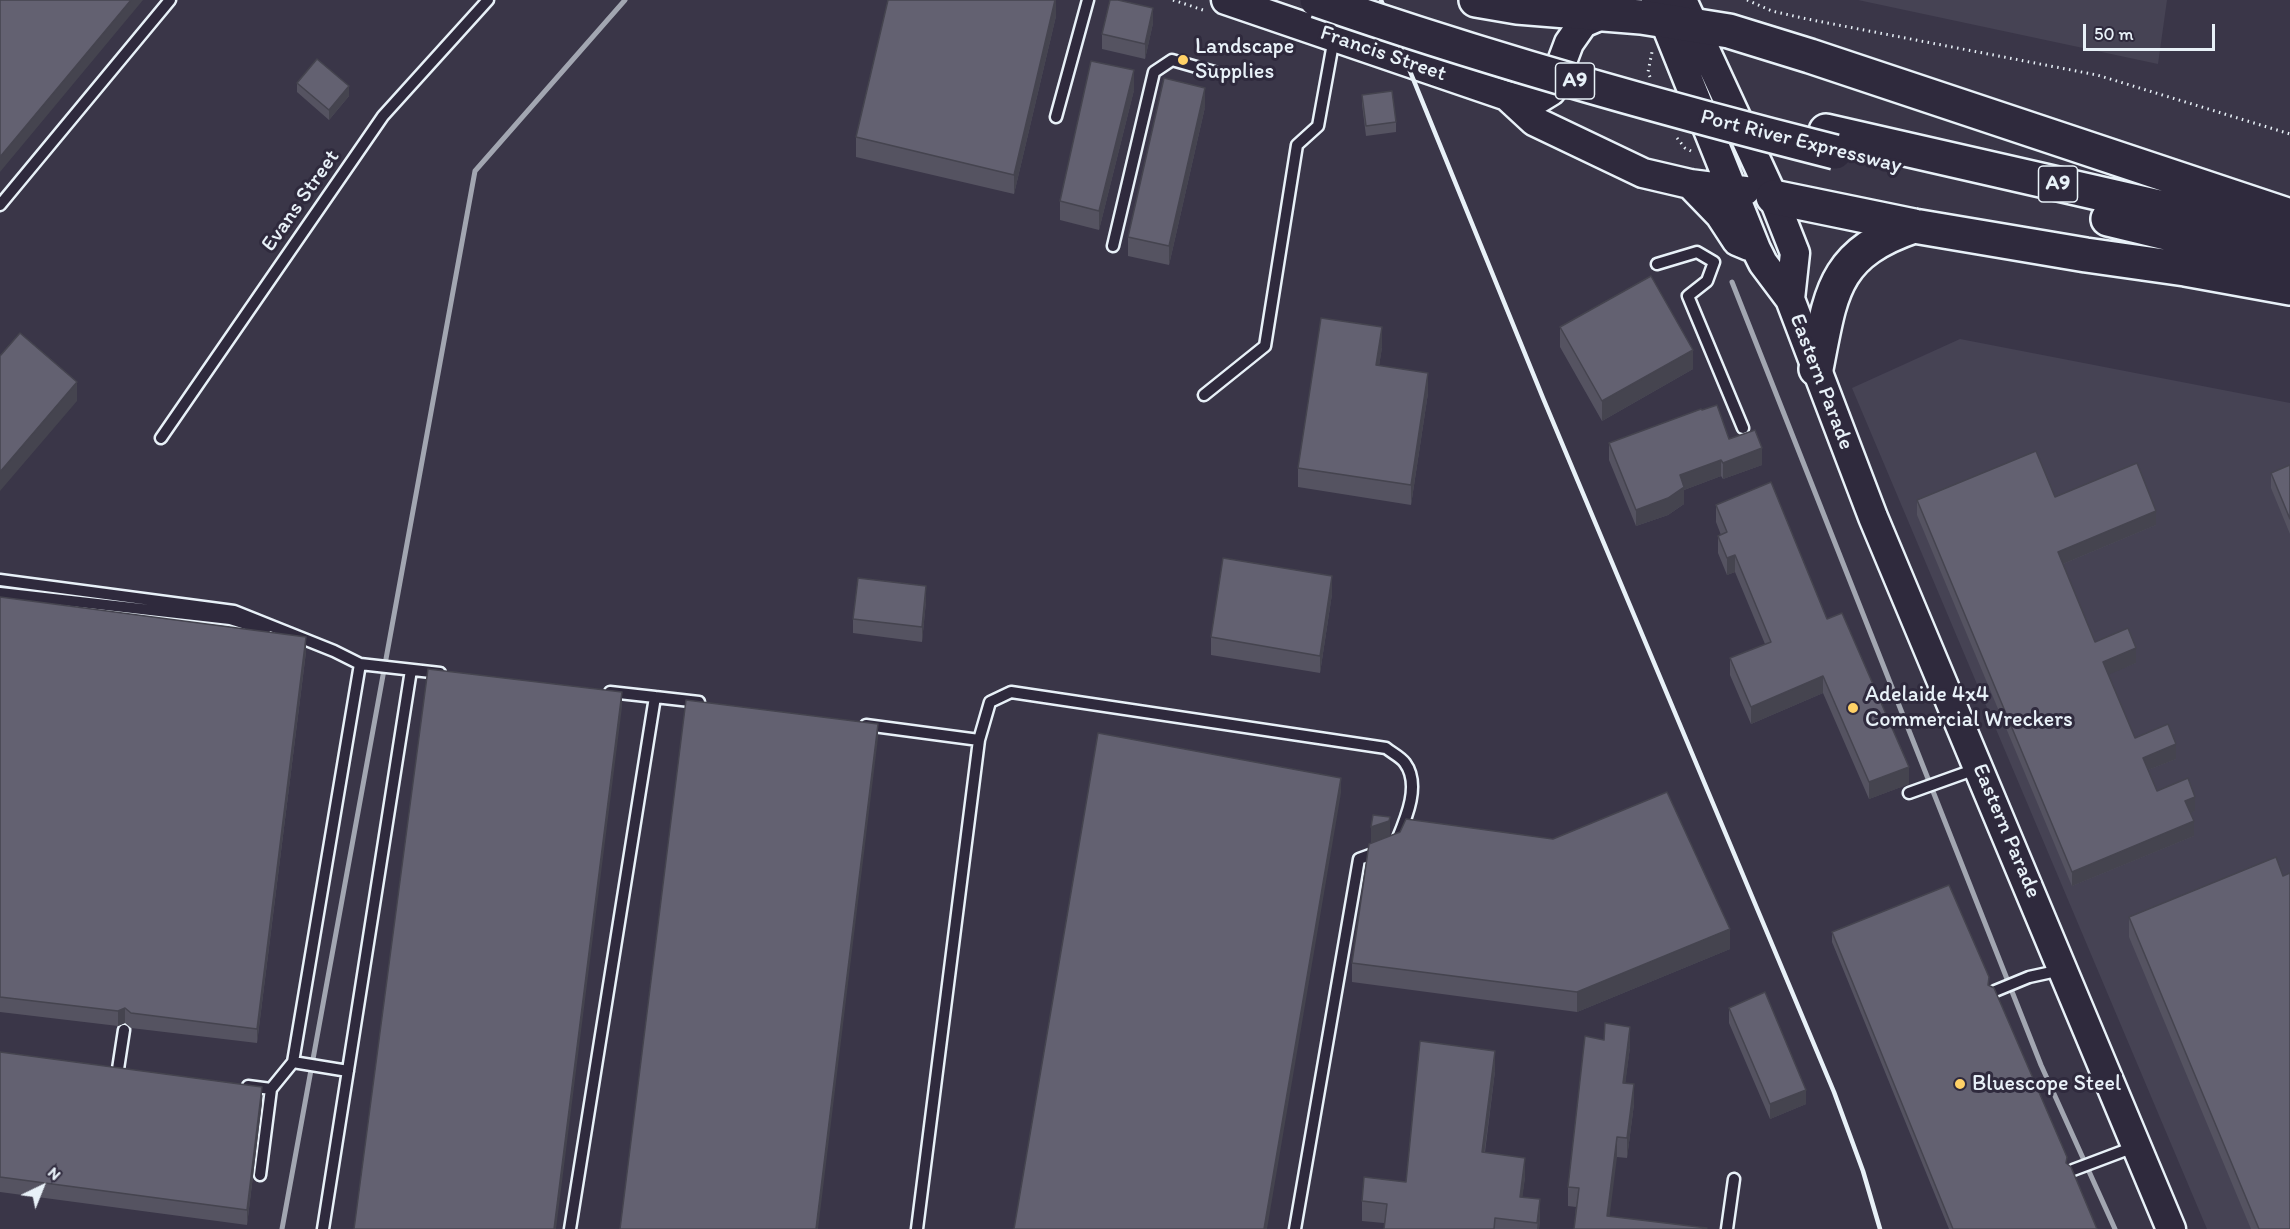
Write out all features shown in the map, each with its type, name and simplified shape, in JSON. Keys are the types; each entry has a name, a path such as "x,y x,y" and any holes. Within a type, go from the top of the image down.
{"highway":[{"name":"Port River Expressway","path":"1317,0 1531,69 1723,124 1831,141 2290,237"},
{"name":"Port River Expressway","path":"1377,0 1831,141 2290,263"},
{"path":"1476,0 1517,7 1612,7 1688,20 1810,56 2290,216"},
{"path":"1773,197 1914,226 2290,288"},
{"path":"1816,369 1831,302 1842,273 1869,245 1889,234 1914,226"}],"main road":[{"name":"Francis Street","path":"1216,6 1334,38 1507,96"},
{"path":"1507,96 1533,102 1551,91 1569,43 1583,22 1612,7"},
{"path":"1688,20 1694,59 1688,83"},
{"name":"Eastern Parade","path":"1688,20 1688,83 1756,249 1763,263 1790,299 1873,517 2171,1229"},
{"name":"Eastern Parade","path":"1688,20 1773,197 1795,254 1790,299"},
{"path":"1507,96 1534,121 1643,173 1690,184 1773,197"},
{"path":"1690,184 1720,214 1737,241 1756,249"}],"lane":[{"path":"0,205 170,0"},
{"name":"Evans Street","path":"161,438 383,116 488,0"},
{"path":"1056,117 1088,0"},
{"path":"1204,395 1265,346 1298,145 1318,126 1334,38"},
{"path":"1113,246 1154,72 1172,60 1214,72"},
{"path":"1657,264 1697,252 1714,262 1707,282 1688,296 1743,428"},
{"path":"0,580 234,611 334,651 360,664 446,674"},
{"path":"0,593 230,620 334,651"},
{"path":"260,1174 271,1089 293,1062 360,664"},
{"path":"323,1229 411,670"},
{"path":"597,690 713,704"},
{"path":"917,1229 979,740 990,702 1011,692 1386,748 1406,764 1412,784 1410,807 1395,846 1359,859 1295,1229"},
{"path":"570,1229 655,697"},
{"path":"852,723 979,740"},
{"path":"1909,793 1980,768"},
{"path":"1995,991 2063,969"},
{"path":"106,1067 123,1069 124,1030"},
{"path":"293,1062 348,1071"},
{"path":"240,1085 271,1089"},
{"path":"2073,1170 2136,1147"},
{"path":"1726,1229 1734,1179"}],"path":[{"path":"1173,0 1216,6"},
{"path":"1747,0 1772,11 1824,23 2097,75 2290,134"}],"shaded area":[{"path":"1858,0 2167,0 2158,64"},
{"path":"1960,339 2290,403 2290,1229 2207,1229 1852,388"}],"building":[{"path":"0,0 131,0 0,157"},
{"path":"888,0 1055,0 1014,175 856,137"},
{"path":"1110,0 1153,8 1145,44 1102,34"},
{"path":"317,59 349,86 329,110 297,83"},
{"path":"1091,61 1134,70 1099,211 1060,201"},
{"path":"1164,78 1205,88 1169,246 1128,237"},
{"path":"1392,91 1396,122 1366,126 1362,95"},
{"path":"1651,276 1693,350 1602,401 1560,327"},
{"path":"1321,318 1382,327 1376,365 1428,373 1411,485 1298,468"},
{"path":"20,333 77,382 0,472 0,356"},
{"path":"1717,405 1729,439 1755,430 1762,448 1723,463 1721,460 1680,475 1684,487 1668,498 1636,510 1609,443"},
{"path":"2036,451 2055,497 2137,463 2156,511 2058,552 2095,642 2128,628 2136,648 2103,662 2135,738 2168,724 2176,744 2143,758 2157,791 2188,778 2195,797 2185,801 2194,821 2072,872 1917,500"},
{"path":"2290,465 2290,519 2271,473"},
{"path":"1771,482 1827,619 1842,613 1909,767 1869,782 1823,676 1751,707 1730,658 1771,642 1735,555 1727,558 1718,536 1727,532 1716,505"},
{"path":"1223,558 1332,576 1320,656 1211,637"},
{"path":"858,578 926,586 922,627 853,619"},
{"path":"0,597 306,637 257,1029 131,1013 125,1008 118,1011 0,997"},
{"path":"428,669 622,692 554,1229 354,1229"},
{"path":"686,700 878,724 816,1229 620,1229"},
{"path":"1098,733 1341,778 1264,1229 1014,1229"},
{"path":"1667,792 1730,929 1577,992 1352,963 1369,844 1400,832 1406,819 1553,839"},
{"path":"1373,815 1390,817 1389,821 1371,827"},
{"path":"2276,857 2283,876 2290,873 2290,1229 2259,1229 2129,917"},
{"name":"Bluescope Steel","path":"1949,885 1989,977 1988,985 1994,988 2067,1157 2066,1163 2071,1167 2097,1229 1953,1229 1832,932"},
{"path":"1765,992 1806,1090 1770,1104 1729,1008"},
{"path":"1605,1023 1630,1027 1623,1083 1634,1084 1627,1138 1617,1137 1607,1216 1706,1229 1574,1229 1579,1188 1568,1187 1585,1036 1604,1040"},
{"path":"1420,1041 1495,1051 1482,1152 1525,1158 1520,1197 1540,1199 1537,1223 1495,1218 1494,1229 1384,1229 1387,1204 1362,1201 1364,1177 1406,1182"},
{"path":"0,1052 262,1087 247,1210 0,1177"}],"waterway":[{"path":"282,1229 475,171 625,0"},
{"path":"1732,282 2041,1065 2115,1229"}],"railway":[{"path":"1381,0 1543,398 1834,1092 1863,1171 1880,1229"}],"place":[{"name":"Landscape Supplies","path":"1183,60"},
{"name":"Adelaide 4x4 Commercial Wreckers","path":"1853,708"},
{"name":"Bluescope Steel","path":"1960,1084"}]}
